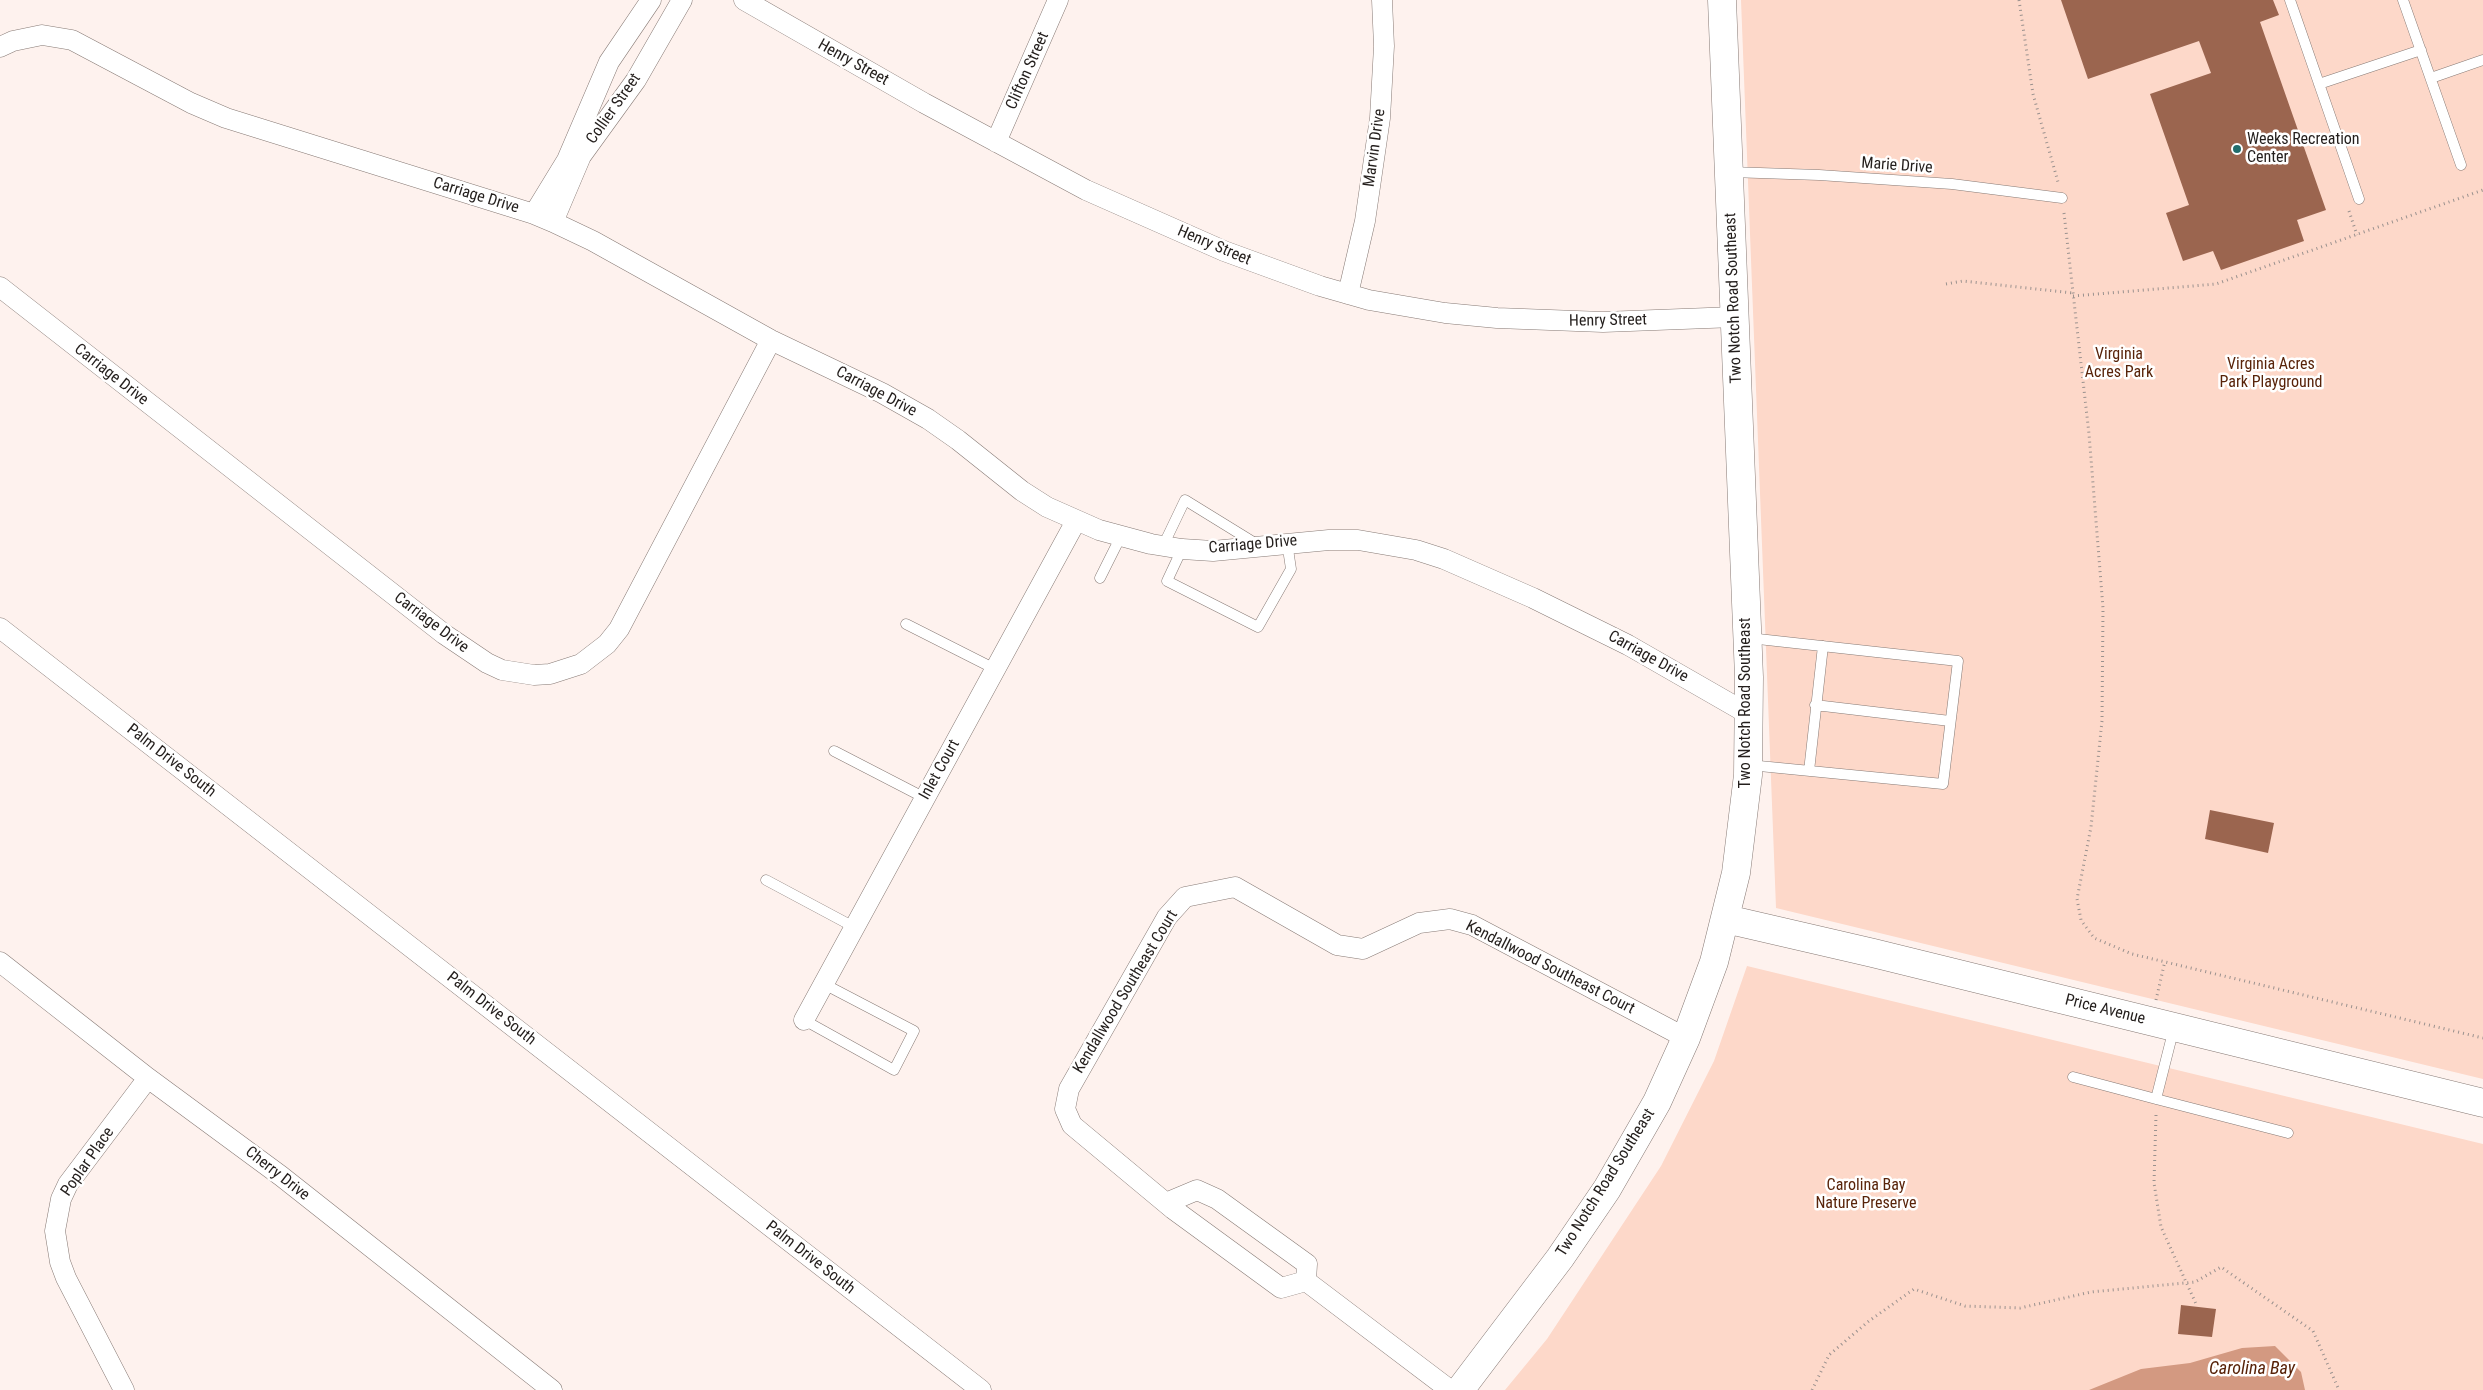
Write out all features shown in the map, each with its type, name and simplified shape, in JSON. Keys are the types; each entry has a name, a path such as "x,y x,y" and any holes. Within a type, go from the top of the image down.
{"street":[{"name":"Collier Street","path":"534,214 567,160 609,62 651,0"},
{"name":"Collier Street","path":"553,222 581,156 636,80 682,0"},
{"name":"Henry Street","path":"744,0 996,142 1086,190 1224,251 1272,270 1348,294 1436,311 1497,318 1602,322 1735,317"},
{"name":"Clifton Street","path":"996,142 1058,0"},
{"name":"Marvin Drive","path":"1348,294 1365,221 1380,118 1384,46 1382,0"},
{"name":"Two Notch Road Southeast","path":"1460,1390 1516,1319 1607,1189 1657,1102 1686,1038 1714,962 1726,919 1743,824 1750,715 1722,0"},
{"name":"Carriage Drive","path":"0,47 13,41 42,35 72,40 191,103 226,118 534,214 553,222 593,240 771,340 882,393 928,419 1022,491 1076,521 1121,536 1172,547 1213,550 1287,542 1358,540 1407,548 1444,559 1533,598 1628,645 1750,715"},
{"name":"Carriage Drive","path":"0,287 444,634 486,663 502,670 534,675 558,672 581,664 607,644 619,629 771,340"},
{"name":"Inlet Court","path":"804,1020 1076,521"},
{"name":"Palm Drive South","path":"0,628 981,1390"},
{"name":"Kendallwood Southeast Court","path":"1306,1282 1281,1288 1166,1203 1072,1125 1066,1109 1069,1089 1167,917 1185,896 1235,888 1337,945 1363,948 1419,923 1450,920 1472,925 1686,1038"},
{"name":"Price Avenue","path":"1726,919 2483,1103"},
{"name":"Cherry Drive","path":"0,962 148,1078 281,1176 552,1390"},
{"name":"Poplar Place","path":"124,1390 66,1278 60,1262 55,1231 61,1199 68,1184 148,1078"},
{"path":"1166,1203 1197,1190 1217,1198 1307,1264 1306,1282 1450,1390"}],"lane":[{"path":"2290,0 2359,199"},
{"path":"2403,0 2460,165"},
{"path":"2319,84 2421,50"},
{"path":"2431,78 2483,60"},
{"name":"Marie Drive","path":"1728,172 1819,175 1952,184 2062,198"},
{"path":"1258,545 1185,500 1172,547 1167,581 1258,627 1291,569 1287,542"},
{"path":"1100,578 1121,536"},
{"path":"906,624 995,669"},
{"path":"1748,638 1958,661 1943,784 1748,765"},
{"path":"1809,771 1823,646"},
{"path":"1815,705 1950,721"},
{"path":"834,751 925,798"},
{"path":"766,880 854,927"},
{"path":"804,1020 894,1070 914,1031 824,984"},
{"path":"2156,1099 2174,1027"},
{"path":"2073,1077 2288,1133"}],"path":[{"path":"2019,0 2033,94 2062,198 2089,434 2103,608 2104,665 2098,768 2091,827 2077,899 2079,915 2086,930 2103,944 2132,954 2483,1038"},
{"path":"1946,284 1963,282 2073,294 2216,284 2483,190"},
{"path":"2156,1099 2154,1183 2162,1227 2185,1283 2197,1306"},
{"path":"1812,1390 1830,1355 1869,1321 1914,1289 1965,1306 2020,1308 2091,1292 2195,1282 2221,1267 2312,1331 2340,1390"}],"green space":[{"name":"Virginia Acres Park","path":"1741,0 2483,0 2483,1079 1776,908"},
{"name":"Carolina Bay Nature Preserve","path":"1747,966 2483,1144 2483,1390 1505,1390 1547,1339 1661,1166 1714,1061"}],"water":[{"name":"Carolina Bay","path":"2275,1346 2301,1372 2305,1390 2089,1390 2141,1369 2190,1363 2242,1348"}],"building":[{"name":"Weeks Recreation Center","path":"2061,0 2273,0 2279,15 2260,22 2326,210 2297,220 2304,241 2221,270 2213,251 2183,261 2166,213 2189,205 2150,94 2211,73 2199,41 2088,79"},
{"path":"2210,810 2274,823 2268,853 2205,839"},
{"path":"2181,1305 2216,1309 2212,1337 2178,1334"}],"place":[{"name":"Weeks Recreation Center","path":"2237,149"}],"park label":[{"name":"Virginia Acres Park Playground","path":"2271,374"}]}
